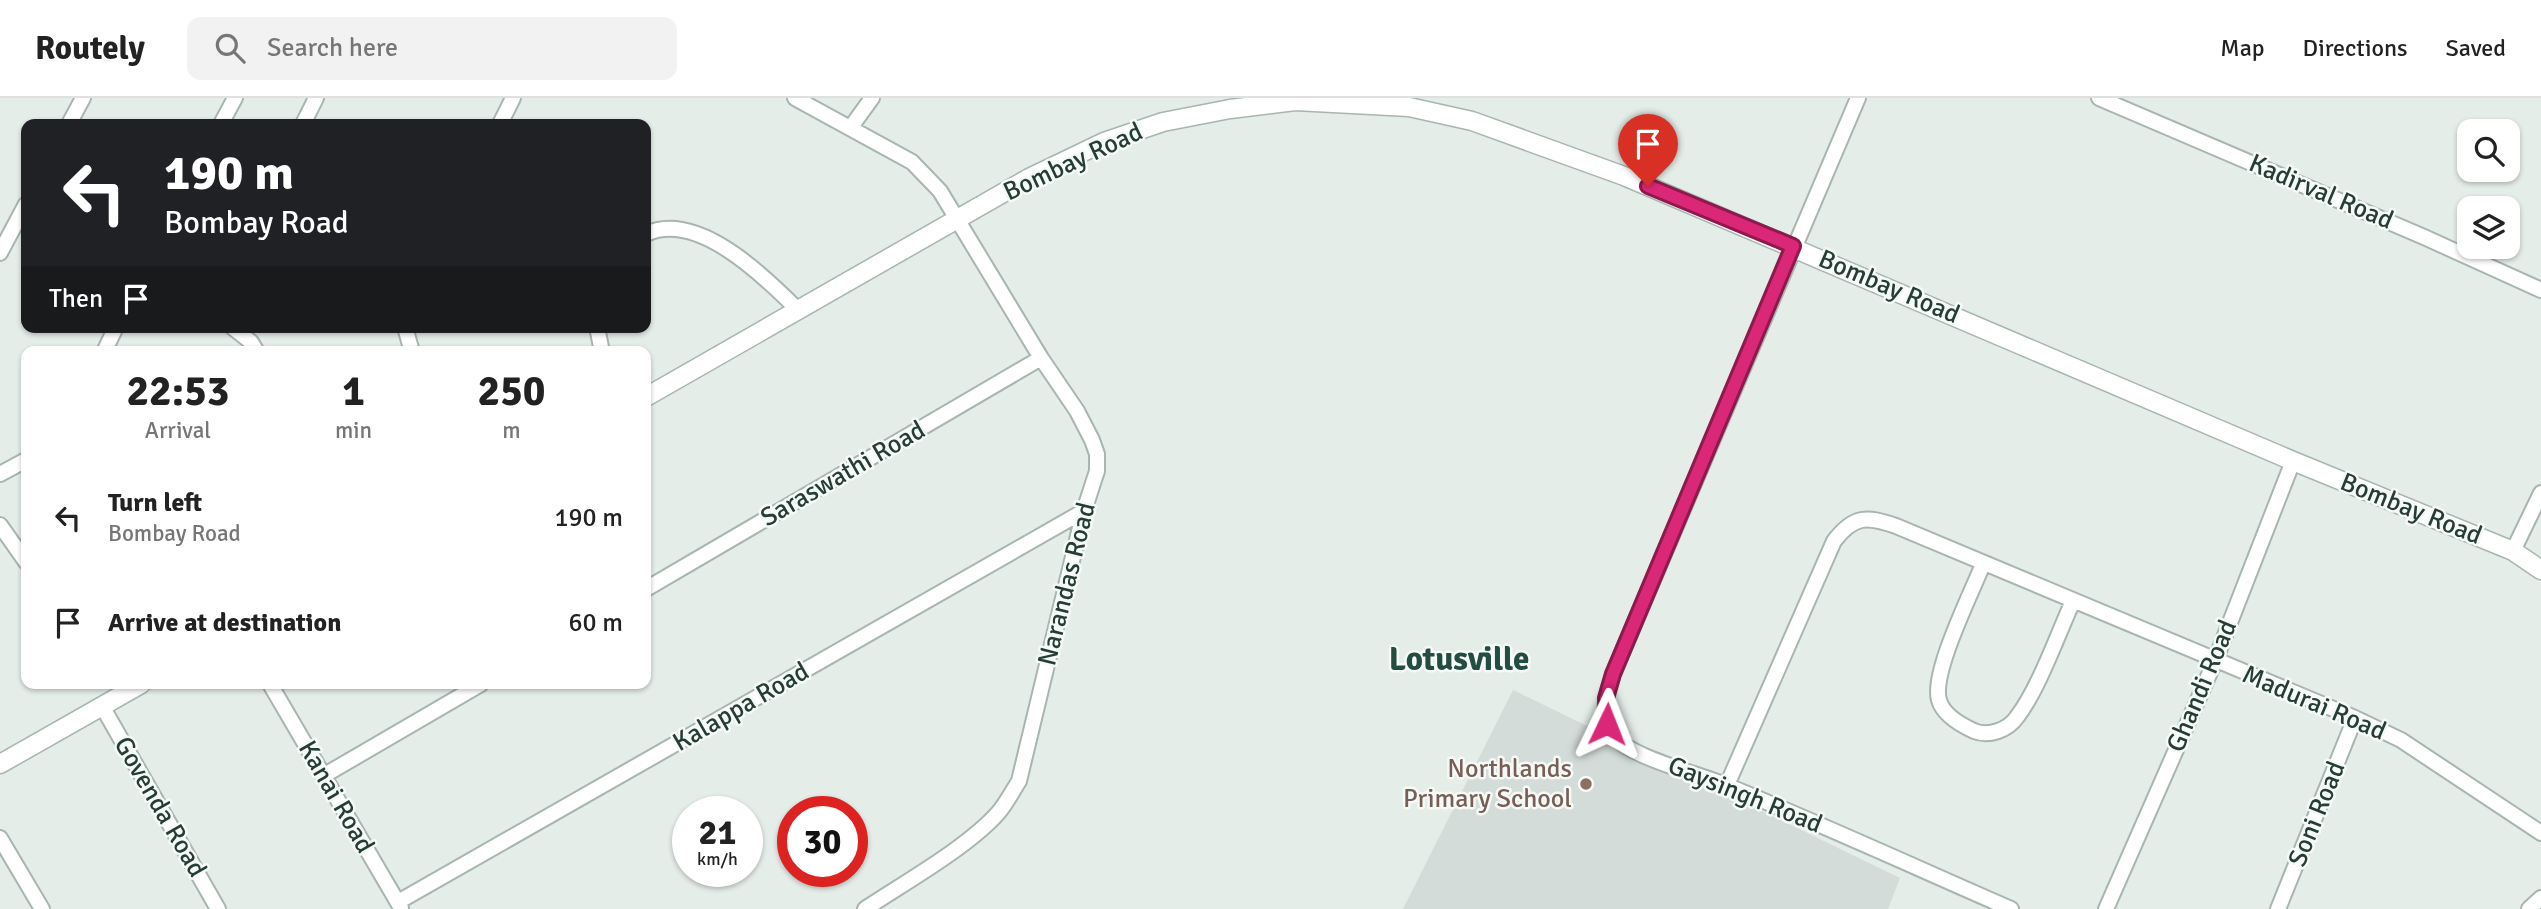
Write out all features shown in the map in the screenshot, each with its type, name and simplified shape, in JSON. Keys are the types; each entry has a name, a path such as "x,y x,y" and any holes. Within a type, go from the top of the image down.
{"street":[{"path":"72,119 83,98"},
{"path":"224,119 234,98"},
{"path":"306,119 316,98"},
{"path":"502,119 513,98"},
{"name":"Narandas Road","path":"795,98 912,162 929,176 959,220 1041,358 1077,411 1097,454 1097,471 1084,512 1019,781 1000,811 989,822 865,909"},
{"path":"851,127 872,98"},
{"name":"Gaysingh Road","path":"1858,98 1613,674 1606,698 1607,724 1613,735 1629,749 1727,785 2011,909"},
{"name":"Kadirval Road","path":"2099,98 2541,289"},
{"name":"Bombay Road","path":"651,394 797,309 959,220 1028,178 1104,142 1163,122 1230,109 1295,101 1409,107 1472,121 1624,176 2293,461 2513,551 2541,570"},
{"path":"0,253 21,213"},
{"path":"651,232 666,228 696,233 720,245 766,278 797,309"},
{"path":"240,333 253,346"},
{"name":"Saraswathi Road","path":"651,586 1041,358"},
{"name":"Ghandi Road","path":"2106,909 2215,661 2293,461"},
{"path":"0,474 21,463"},
{"path":"2513,551 2541,494"},
{"name":"Kalappa Road","path":"400,906 1084,512"},
{"name":"Madurai Road","path":"1727,785 1834,541 1843,528 1863,519 1879,520 2355,718 2401,740 2541,833"},
{"path":"0,525 21,555"},
{"path":"1983,564 1942,664 1938,683 1938,699 1942,708 1957,722 1979,733 1993,733 2005,729 2016,719 2073,601"},
{"path":"0,764 132,689"},
{"name":"Kanai Road","path":"273,689 400,906"},
{"path":"323,775 472,689"},
{"name":"Govenda Road","path":"102,706 218,909"},
{"name":"Soni Road","path":"2278,909 2355,718"},
{"path":"0,838 42,909"},
{"path":"2529,909 2541,898"}],"shaded area":[{"name":"Northlands Primary School","path":"1513,690 1900,878 1888,909 1403,909"}],"place":[{"name":"Northlands Primary School","path":"1586,784"}],"district":[{"name":"Lotusville","path":"1459,659"}],"route":[{"path":"1607,724 1606,698 1613,674 1793,246 1648,186"}]}
